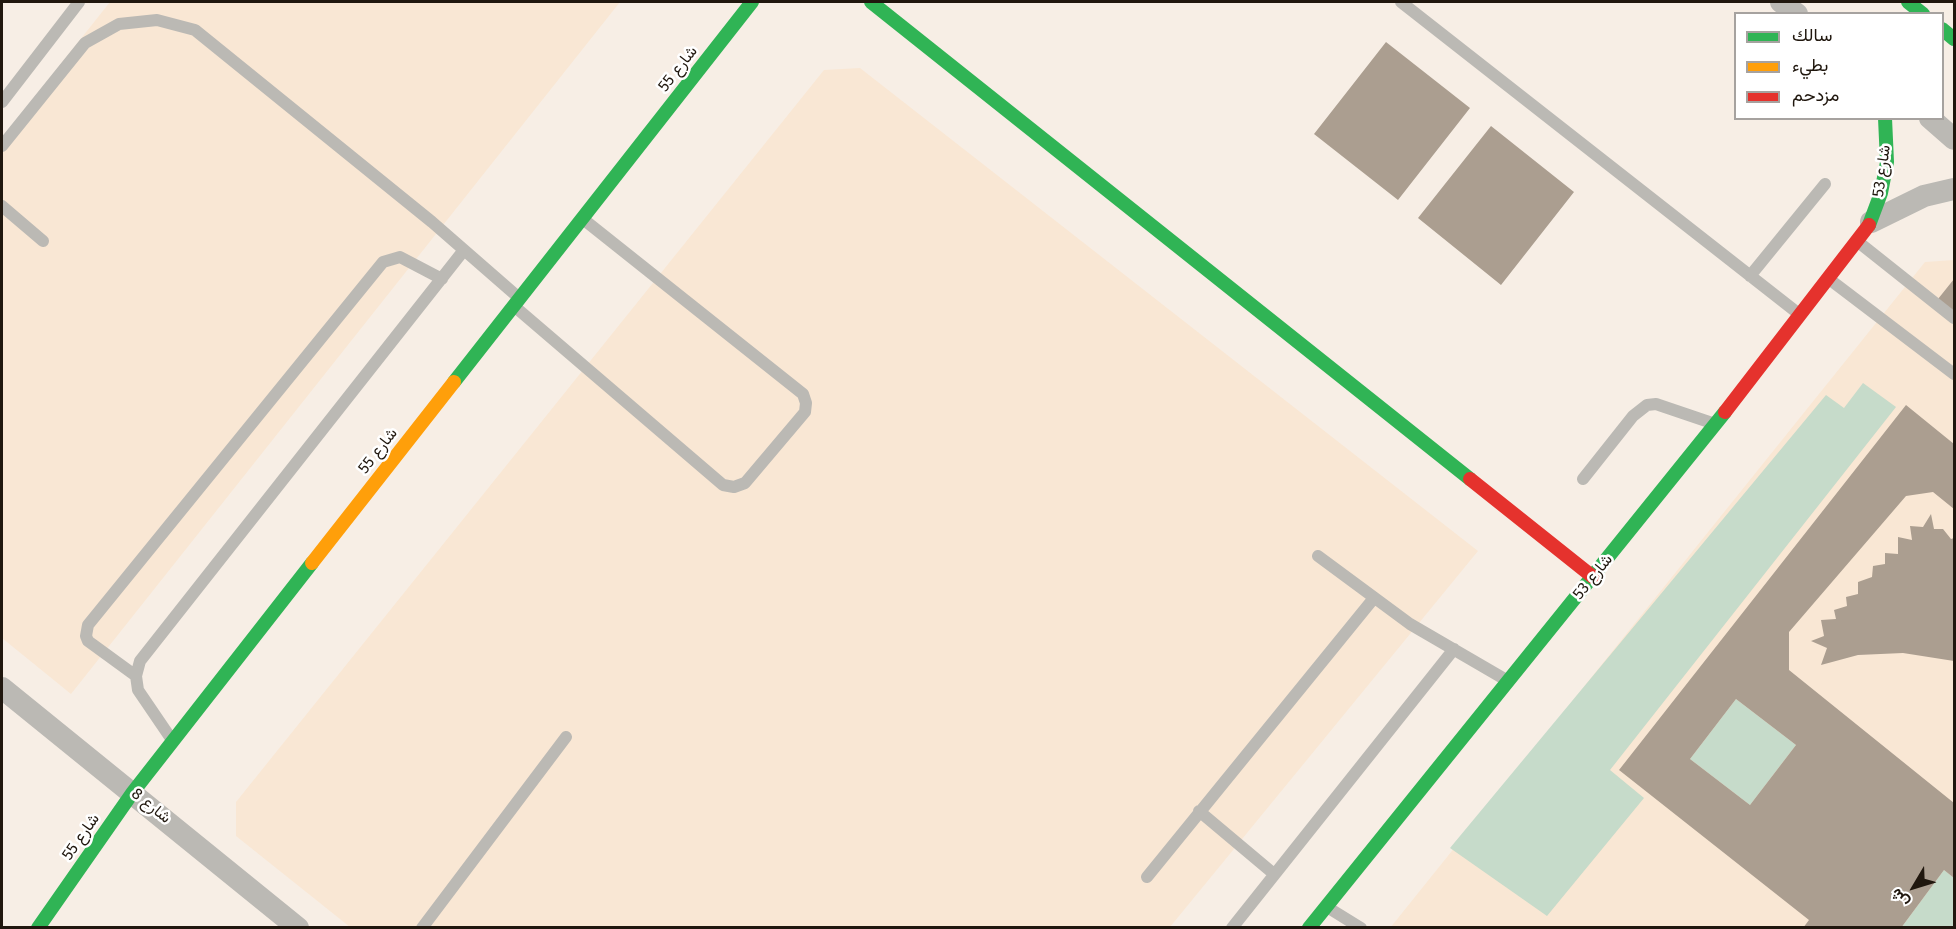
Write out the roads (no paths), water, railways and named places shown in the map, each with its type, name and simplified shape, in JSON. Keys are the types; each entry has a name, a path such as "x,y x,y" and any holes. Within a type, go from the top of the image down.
{"street":[{"name":"شارع 55","path":"38,927 133,792 752,2"},
{"path":"871,2 1593,577"},
{"path":"1781,2 1794,12"},
{"path":"1908,2 1920,12"},
{"name":"شارع 53","path":"1309,927 1716,424 1871,222 1881,193 1887,162 1885,120"},
{"path":"1932,120 1954,139"},
{"name":"شارع 53","path":"1871,222 1906,204 1954,189"},
{"name":"شارع 8","path":"2,688 298,927"}],"lane":[{"path":"2,102 79,2"},
{"path":"1401,2 1800,315"},
{"path":"2,146 85,43 119,24 157,20 195,30 464,250 516,302 723,484 734,487 745,483 805,412 806,403 803,394 582,218"},
{"path":"1750,276 1825,184"},
{"path":"2,206 43,241"},
{"path":"1857,241 1954,318"},
{"path":"173,741 138,690 136,676 140,661 464,250"},
{"path":"136,676 88,641 86,636 88,626 383,262 400,257 442,279"},
{"path":"1829,279 1954,374"},
{"path":"1583,479 1633,416 1647,405 1656,404 1716,424"},
{"path":"1318,556 1410,624 1509,682"},
{"path":"1147,877 1374,598"},
{"path":"1232,927 1454,649"},
{"path":"422,927 566,737"},
{"path":"1199,811 1274,874"},
{"path":"1326,906 1361,927"}]}
